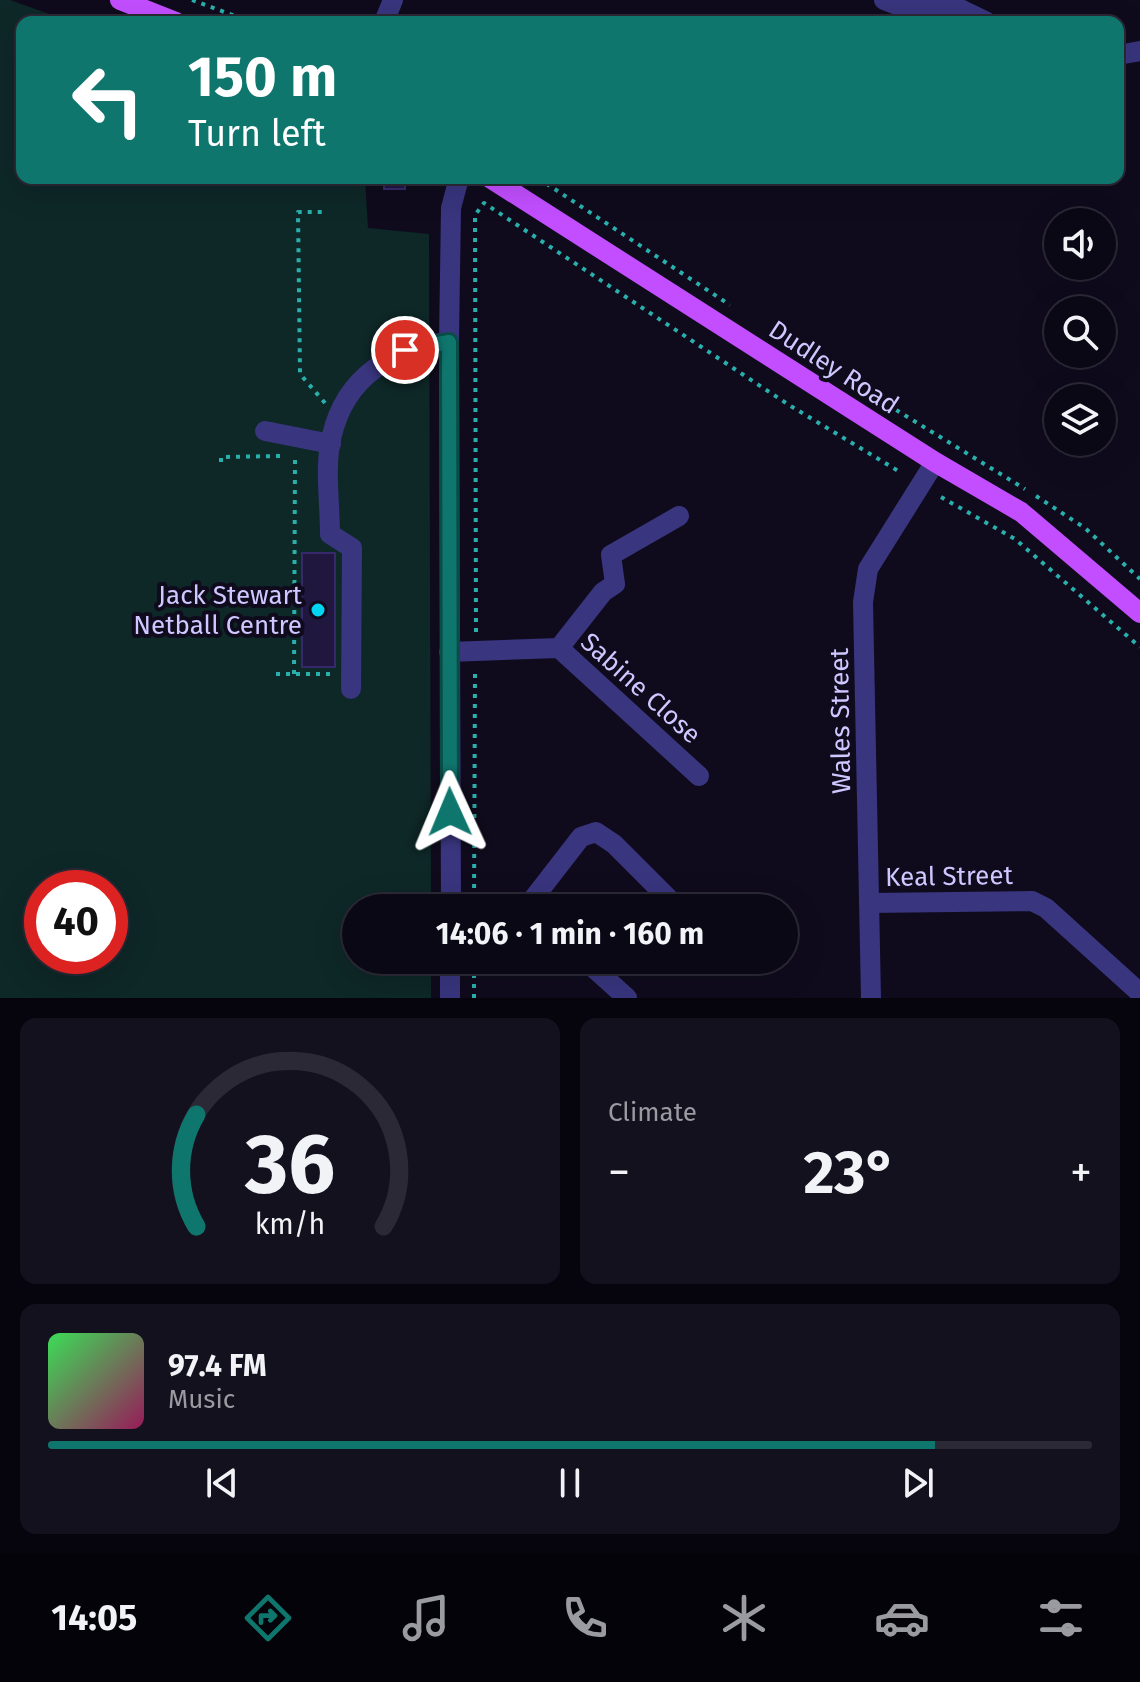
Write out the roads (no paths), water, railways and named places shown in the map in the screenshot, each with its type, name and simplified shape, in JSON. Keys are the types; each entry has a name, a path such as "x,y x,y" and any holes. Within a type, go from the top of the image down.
{"main road":[{"path":"120,0 161,16"},
{"name":"Dudley Road","path":"499,184 935,462 1021,512 1140,613"}],"street":[{"path":"884,0 902,7 953,3 976,16"},
{"path":"451,894 449,342 451,208 457,184"},
{"path":"352,682 352,548 330,534 332,433 355,388 378,364 405,350 449,342"},
{"path":"265,431 331,444"},
{"name":"Wales Street","path":"871,998 863,602 868,569 935,462"},
{"path":"559,648 603,592 615,584 611,555 679,516"},
{"name":"Sabine Close","path":"449,652 559,648 699,776"},
{"path":"537,894 581,837 596,832 614,844 664,894"},
{"name":"Keal Street","path":"869,903 1032,901 1046,908 1140,993"},
{"path":"450,974 450,998"},
{"path":"600,974 627,998"}],"place":[{"name":"Jack Stewart Netball Centre","path":"318,610"}]}
